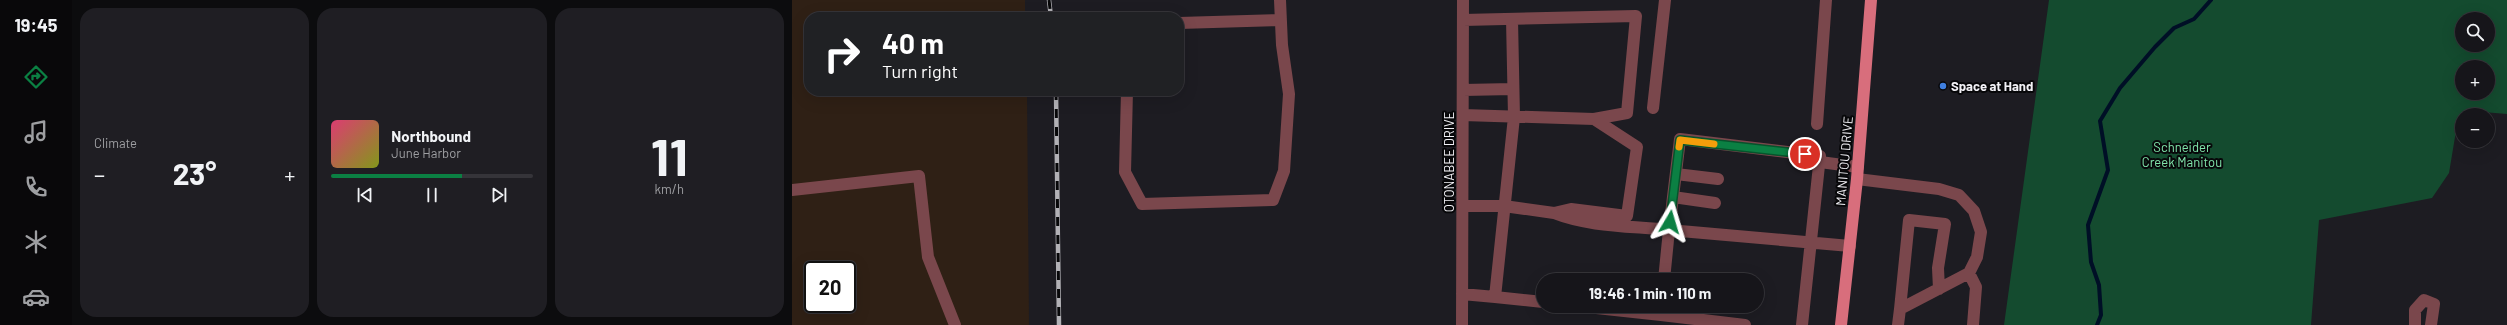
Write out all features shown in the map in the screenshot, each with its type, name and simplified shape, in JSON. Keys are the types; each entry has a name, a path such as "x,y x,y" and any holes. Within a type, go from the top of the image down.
{"main road":[{"name":"MANITOU DRIVE","path":"1841,325 1857,180 1871,0"}],"street":[{"path":"1127,96 1125,172 1142,204 1273,200 1284,171 1289,94 1282,46 1280,0"},
{"name":"OTONABEE DRIVE","path":"1462,325 1463,0"},
{"path":"1653,108 1665,0"},
{"path":"1817,124 1826,0"},
{"path":"1463,20 1636,16 1627,113 1594,119 1463,115"},
{"path":"1495,297 1514,117 1512,19"},
{"path":"1184,23 1280,20"},
{"path":"1463,90 1513,89"},
{"path":"1554,213 1571,209 1627,216 1637,146 1594,119"},
{"path":"1665,273 1680,140 1820,156 1802,325"},
{"path":"1820,162 1858,167"},
{"path":"1676,174 1718,179"},
{"path":"792,190 919,176 928,257 955,325"},
{"path":"1857,180 1939,189 1959,195 1974,211 1981,232 1977,257 1969,273 1900,309"},
{"path":"1673,197 1714,202"},
{"path":"1462,206 1504,206 1554,213 1570,219 1593,223 1810,241 1850,246"},
{"path":"1898,325 1909,220 1945,224 1938,268 1939,288"},
{"path":"1969,273 1976,286 1973,325"},
{"path":"1462,294 1536,301"},
{"path":"2415,325 2415,310 2424,300 2434,304 2431,325"},
{"path":"1673,313 1744,325"}],"shaded area":[{"path":"792,0 1025,0 1025,12 804,12 804,96 1027,96 1029,325 792,325"}],"green space":[{"name":"Schneider Creek Manitou","path":"2049,0 2507,0 2507,114 2495,113 2495,108 2455,108 2455,137 2449,173 2432,198 2319,220 2311,325 2004,325"}],"waterway":[{"path":"2097,325 2101,315 2099,285 2091,262 2088,225 2108,170 2100,121 2120,88 2155,47 2174,28 2194,19 2211,0"}],"railway":[{"path":"1049,0 1050,12"},
{"path":"1056,96 1059,325"}],"slow traffic":[{"path":"1679,147 1680,140 1714,144"}],"place":[{"name":"Space at Hand","path":"1943,86"}],"route":[{"path":"1670,222 1680,140 1805,154"}]}
